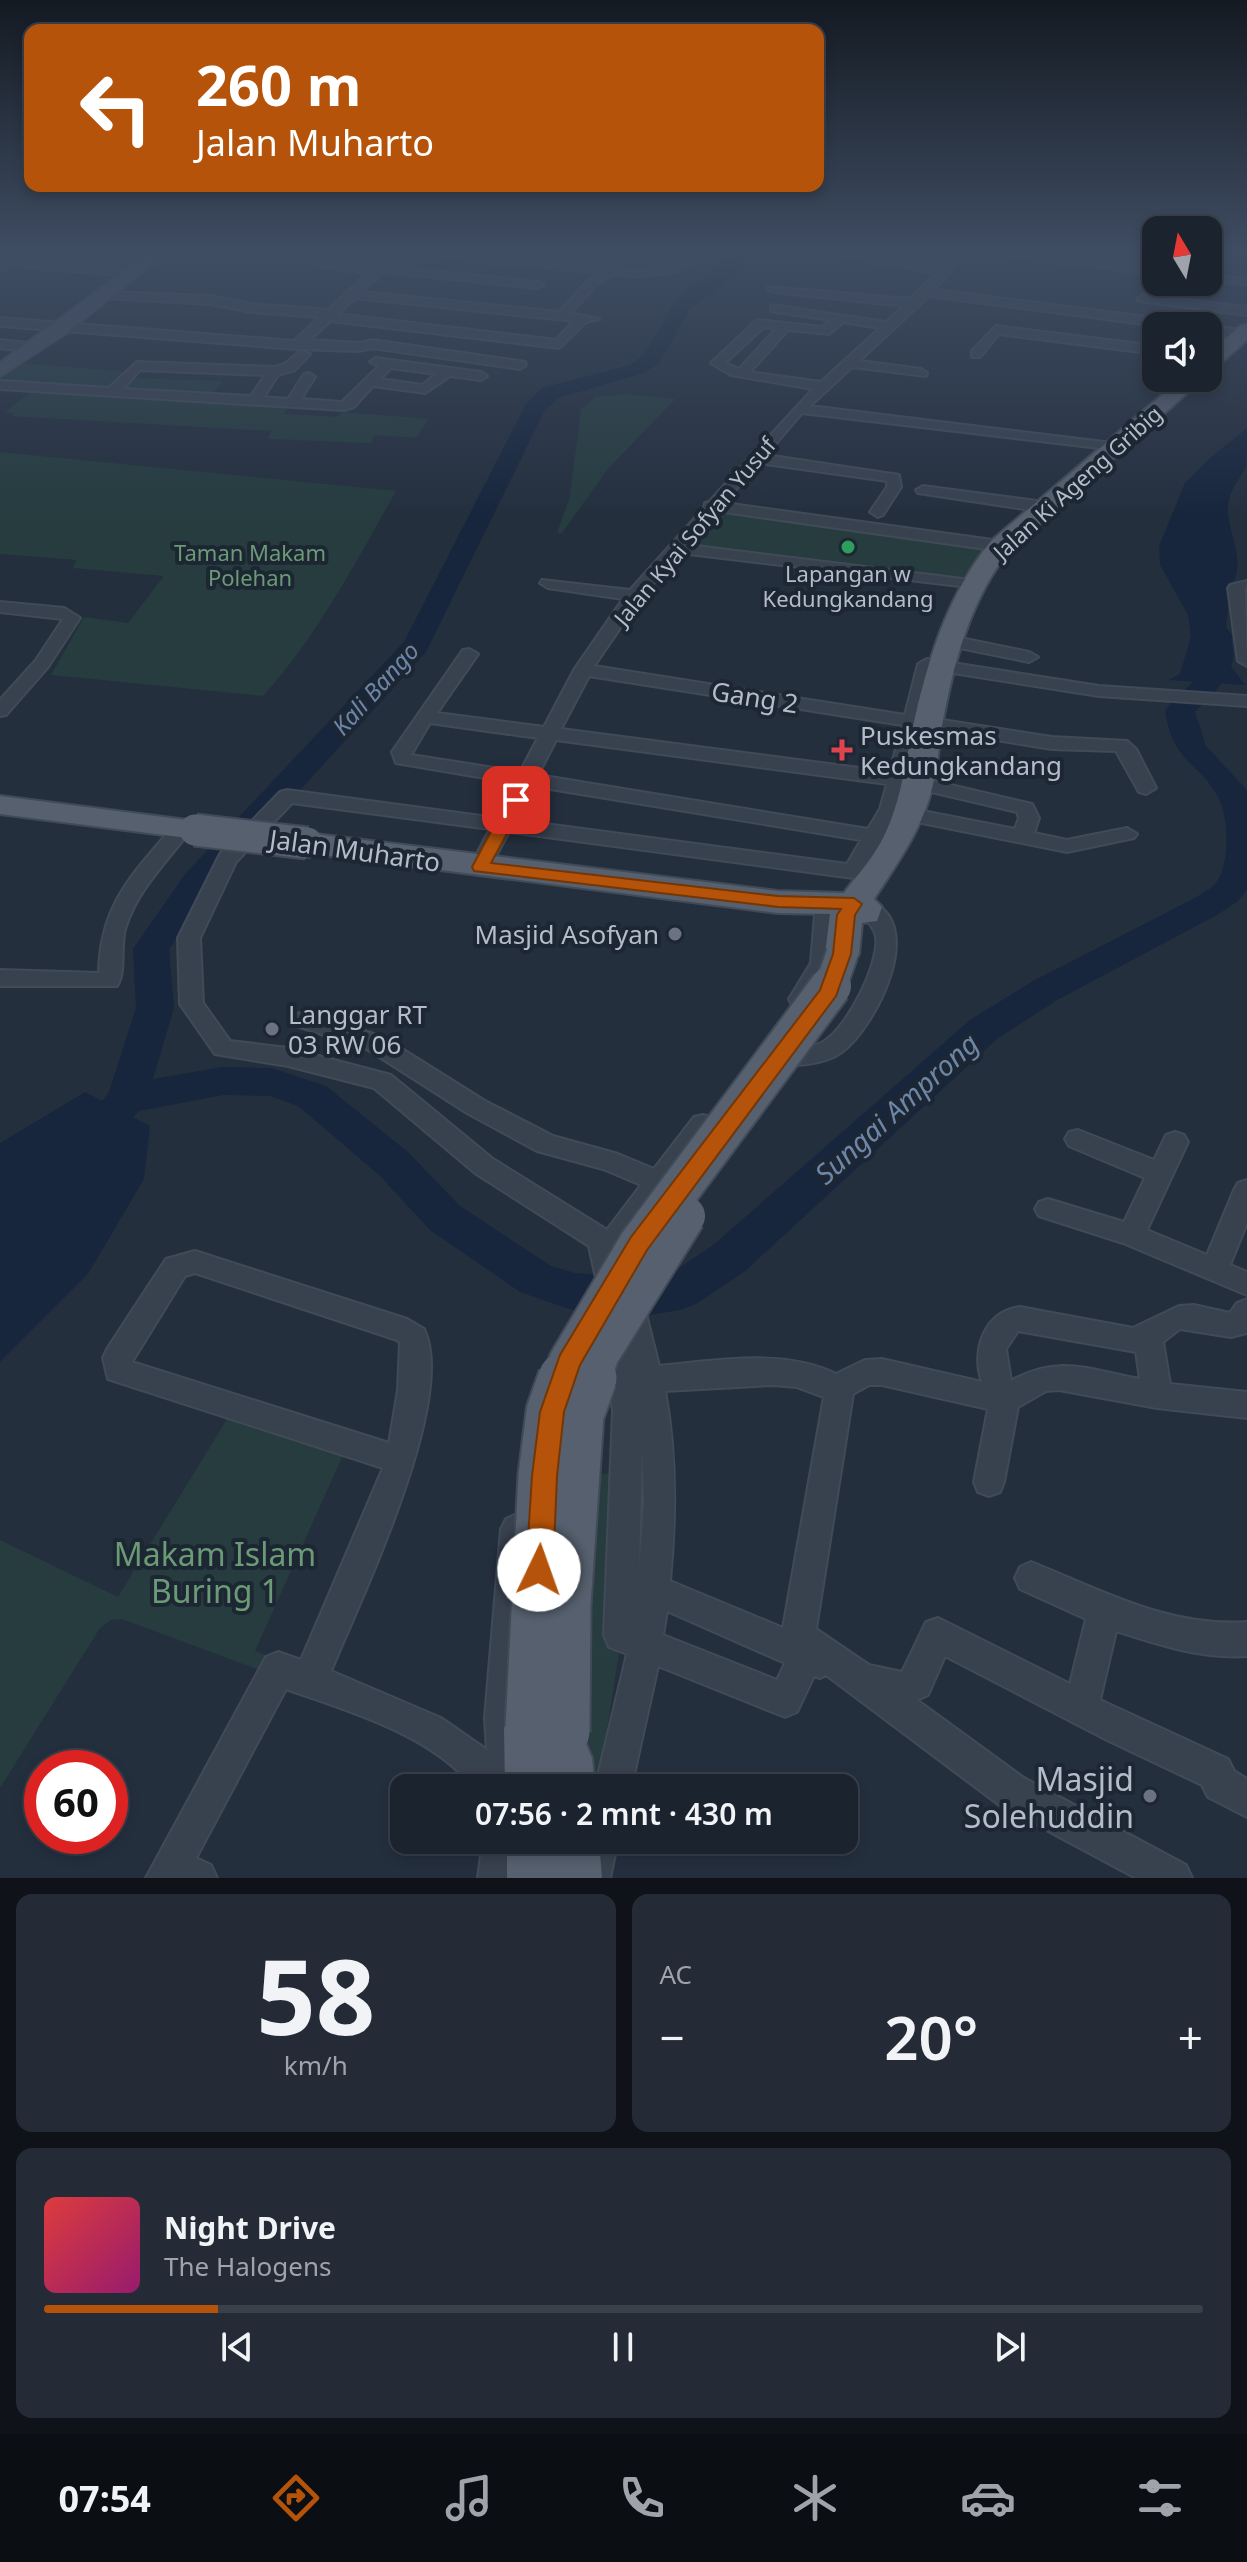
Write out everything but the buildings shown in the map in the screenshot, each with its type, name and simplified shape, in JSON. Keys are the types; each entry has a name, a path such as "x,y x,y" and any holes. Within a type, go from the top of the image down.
{"main road":[{"name":"Jalan Ki Ageng Gribig","path":"552,1759 578,1414 599,1354 690,1208 829,1030 846,924 898,840 919,782 928,724 959,611 971,585 1000,546 1177,392"},
{"name":"Jalan Muharto","path":"0,805 778,902 815,908 846,924"},
{"path":"535,1854 536,1878"},
{"path":"572,1854 573,1878"}],"street":[{"path":"4,365 43,342"},
{"path":"234,342 301,347 359,347 372,344 520,365"},
{"path":"112,392 137,366 274,372 290,367 306,342"},
{"path":"461,357 478,342"},
{"path":"537,342 562,342"},
{"path":"740,342 717,363 721,367 822,386"},
{"path":"742,373 771,342"},
{"name":"Jalan Kyai Sofyan Yusuf","path":"480,867 583,670 634,596 710,506 799,409 872,342"},
{"path":"976,354 986,342"},
{"path":"1089,342 1142,348"},
{"path":"0,344 35,348"},
{"path":"238,370 263,344"},
{"path":"301,347 481,376"},
{"path":"0,385 347,405 389,363"},
{"path":"848,363 921,373"},
{"path":"369,382 425,389 448,371"},
{"path":"255,400 274,372"},
{"path":"292,403 309,377"},
{"path":"799,409 1112,447"},
{"path":"754,458 894,478 894,487 878,512"},
{"path":"923,490 1044,507"},
{"path":"710,506 1000,546"},
{"path":"675,548 971,585"},
{"path":"548,583 634,596"},
{"path":"1247,586 1236,588 1247,661"},
{"path":"0,607 64,613 72,618 42,663 0,711"},
{"path":"951,641 1029,657"},
{"path":"469,654 401,752 403,759 898,840"},
{"path":"1173,1878 1011,1791 812,1644 785,1700 621,1635 628,1411 602,1240 484,1166 382,1081 288,1057 223,1048 192,1004 189,938 227,859 287,796 853,871 890,809 927,664 1099,691 1247,701"},
{"name":"Gang 2","path":"583,670 1058,743 1120,745 1127,749 1146,788"},
{"path":"424,717 919,782 1025,808 1029,818 1023,836"},
{"path":"907,814 1069,846 1127,834"},
{"path":"0,978 109,981 110,945 118,917 135,886 189,829"},
{"path":"617,1774 634,1707 659,1527 653,1408 617,1245 619,1233 657,1181 806,992 846,924 884,929 887,948 878,981 836,1045 801,1056 757,1055"},
{"path":"305,1020 375,1043 476,1107 546,1144 609,1161 657,1181"},
{"path":"1078,1139 1160,1173"},
{"path":"1131,1235 1175,1142"},
{"path":"1214,1272 1247,1190"},
{"path":"1048,1209 1131,1235 1247,1284"},
{"path":"310,1680 396,1477 400,1460 416,1353 414,1338 407,1331 195,1262 176,1267 117,1358 118,1370 400,1460"},
{"path":"989,1482 1005,1400 990,1368 993,1341 1010,1320 1020,1319 1133,1340 1148,1340 1172,1320 1188,1317 1231,1325 1238,1324 1247,1311"},
{"path":"1148,1340 1157,1395"},
{"path":"644,1371 786,1374 819,1380 837,1389 839,1395 796,1650"},
{"path":"837,1389 865,1373 882,1372 1005,1400 1041,1379 1059,1377 1157,1395 1247,1405"},
{"path":"513,1774 503,1747 502,1718 515,1551 520,1501 525,1487 537,1477 656,1456"},
{"path":"1031,1578 1104,1611 1183,1636 1220,1643 1247,1639"},
{"path":"652,1589 877,1685 903,1689 916,1683 938,1634 1081,1709 1215,1772 1221,1784 1247,1799"},
{"path":"1081,1709 1104,1611"},
{"path":"178,1874 278,1669 428,1728 487,1774"},
{"path":"497,1878 500,1854"},
{"path":"515,1878 516,1854"},
{"path":"591,1878 597,1854"}],"green space":[{"path":"16,363 130,372 127,378 223,381 209,398 288,404 284,414 338,417 342,412 429,419 416,438 374,435 371,443 268,439 271,431 12,416 14,413 5,412 38,387 0,384 0,374"},
{"path":"625,394 675,399 607,470 562,533 557,533 570,496 581,409 596,397"},
{"name":"Taman Makam Polehan","path":"0,452 396,491 319,623 263,696 51,675 84,617 128,623 164,576 73,568 77,560 0,554"},
{"path":"715,510 986,548 960,581 685,546"},
{"name":"Makam Islam Buring 1","path":"227,1419 343,1455 255,1651 269,1656 262,1671 122,1619 111,1620 100,1628 0,1788 0,1540 118,1597"},
{"path":"611,1473 631,1576 600,1774 580,1774 588,1475"}],"water":[{"path":"1247,428 1246,466 1228,505 1237,569 1230,590 1226,627 1232,635 1230,665 1245,685 1169,680 1180,674 1191,636 1188,615 1160,565 1159,546 1185,483"},
{"path":"85,1092 150,1126 144,1179 88,1274 0,1362 0,1143"}],"waterway":[{"name":"Kali Bango","path":"127,1098 155,1008 151,949 197,882 416,646 534,409 550,393 637,369 652,359 662,342"},
{"name":"Sungai Amprong","path":"127,1098 223,1081 272,1082 312,1096 393,1163 445,1218 536,1279 575,1292 644,1297 680,1291 728,1259 984,1029 1046,990 1205,907 1229,891 1236,878 1242,853 1242,827 1237,802 1223,780 1192,750 1180,711 1218,672 1220,651 1216,636"},
{"path":"114,1112 127,1098"}],"place":[{"name":"Lapangan w Kedungkandang","path":"848,547"},
{"name":"Puskesmas Kedungkandang","path":"842,750"},
{"name":"Masjid Asofyan","path":"675,934"},
{"name":"Langgar RT 03 RW 06","path":"272,1029"},
{"name":"Masjid Solehuddin","path":"1150,1796"}],"route":[{"path":"516,800 480,867 778,902 854,904 846,915 838,973 829,992 639,1244 569,1362 552,1412 544,1476 539,1570"}]}
